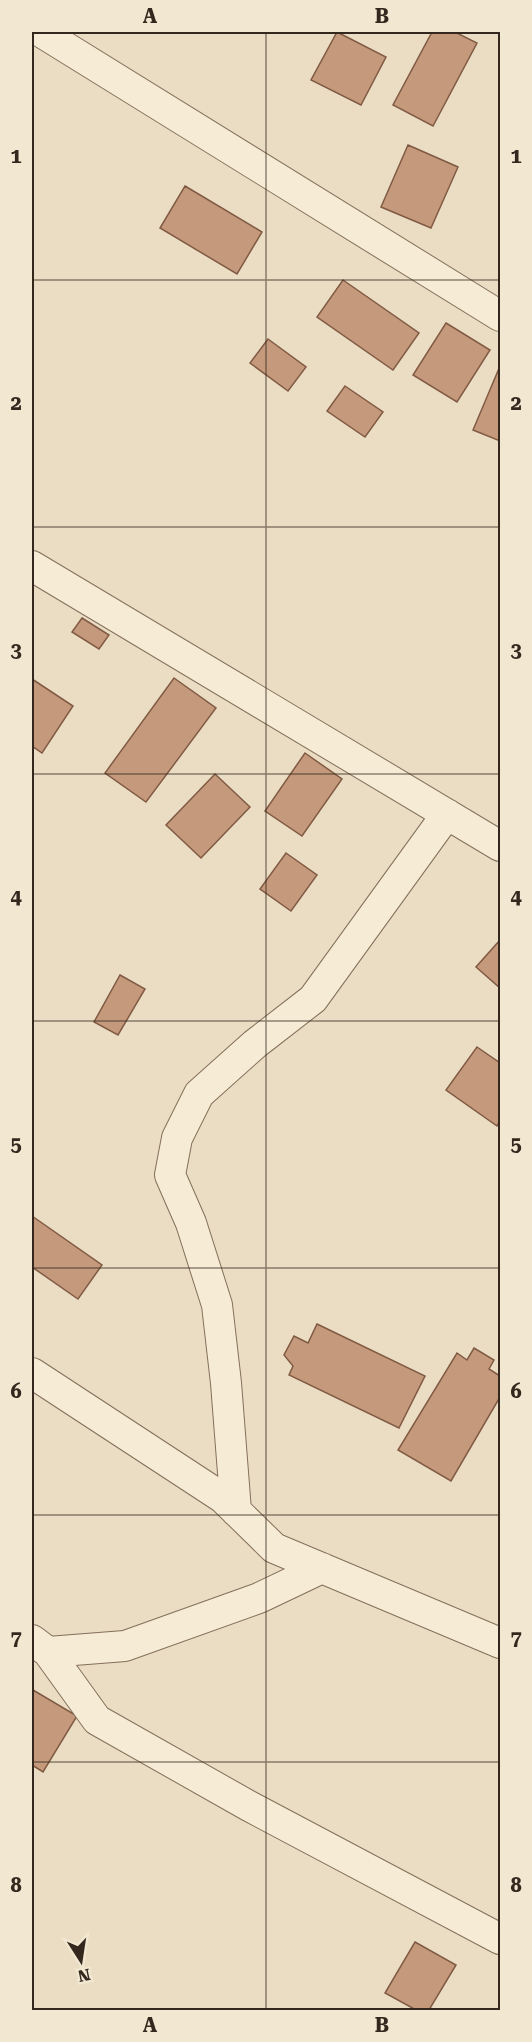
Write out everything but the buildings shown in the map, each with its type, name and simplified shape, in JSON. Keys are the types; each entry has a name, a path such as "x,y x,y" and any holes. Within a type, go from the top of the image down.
{"street":[{"path":"41,32 501,316"},
{"path":"32,566 501,846"},
{"path":"236,1510 218,1305 190,1223 170,1175 177,1138 199,1094 255,1044 313,999 447,814"},
{"path":"32,1373 223,1498 274,1548 501,1643"},
{"path":"40,1646 125,1646 259,1598 322,1568"},
{"path":"40,1646 97,1719 249,1806 501,1939"}]}
